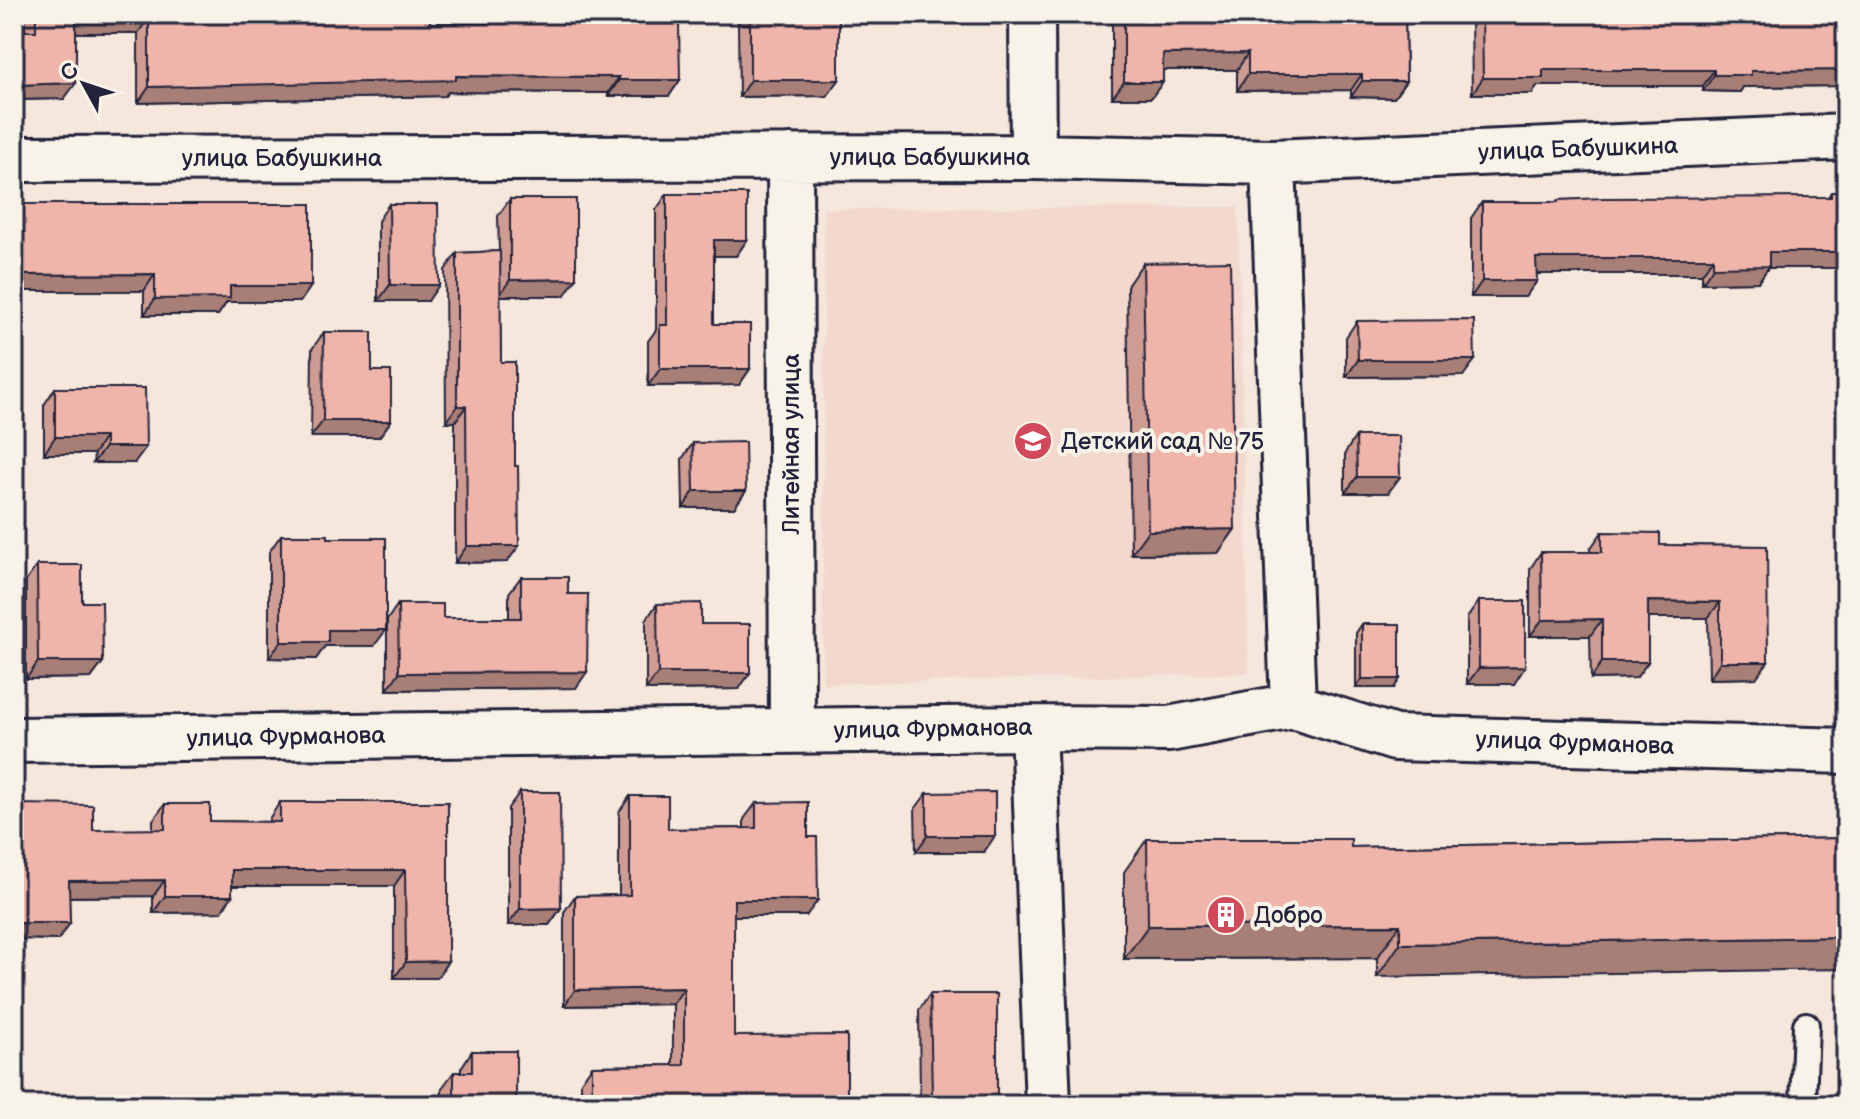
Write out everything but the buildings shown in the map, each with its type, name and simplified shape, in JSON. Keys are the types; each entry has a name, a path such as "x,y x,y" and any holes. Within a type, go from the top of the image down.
{"street":[{"path":"1032,14 1033,157"},
{"name":"улица Бабушкина","path":"14,159 1033,157 1273,162 1846,137"},
{"name":"Литейная улица","path":"790,157 792,731"},
{"path":"1273,162 1293,706"},
{"name":"улица Фурманова","path":"14,740 1169,729 1293,706 1395,738 1846,751"},
{"path":"1033,728 1048,1105"}],"lane":[{"path":"1803,1105 1806,1025"}],"shaded area":[{"name":"Детский сад № 75","path":"1238,207 1249,673 823,684 824,209"}],"place":[{"name":"Детский сад № 75","path":"1033,441"},
{"name":"Добро","path":"1226,915"}]}
